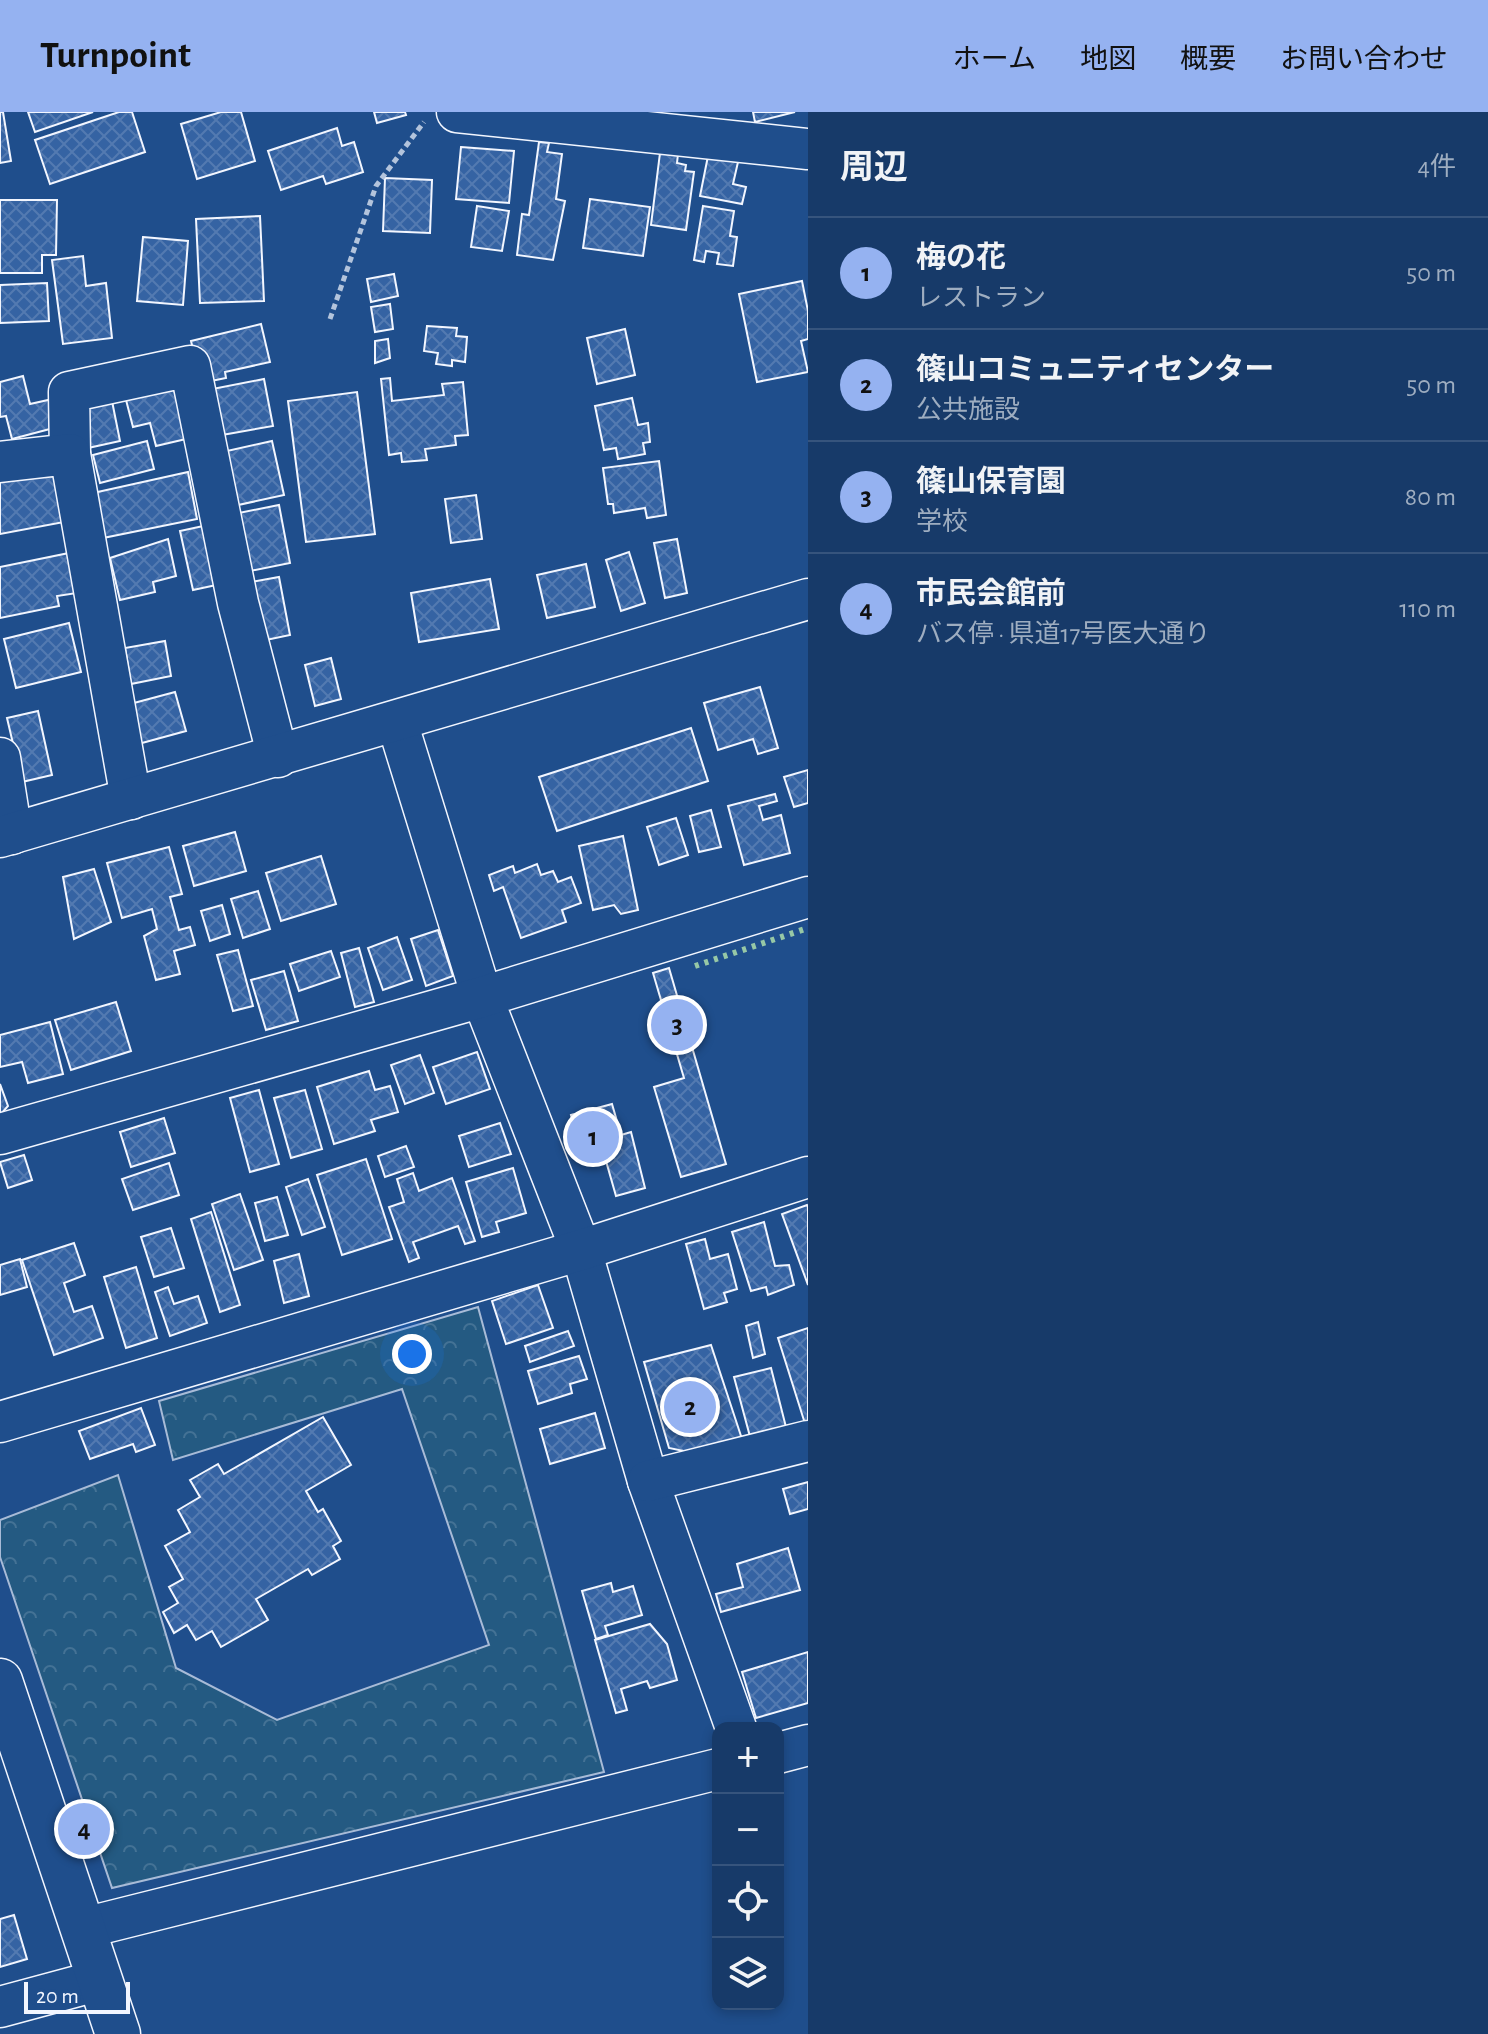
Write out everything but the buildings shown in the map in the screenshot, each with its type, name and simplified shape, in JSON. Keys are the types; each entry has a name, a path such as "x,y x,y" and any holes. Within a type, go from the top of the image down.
{"main road":[{"path":"0,1681 118,2034"}],"street":[{"path":"457,112 808,149"},
{"path":"131,799 70,454 69,392 190,366 238,603 278,757"},
{"path":"0,462 70,454"},
{"path":"0,758 6,836 808,599"},
{"path":"397,722 482,997 581,1250 648,1481 734,1722"},
{"path":"0,1134 482,997 808,897"},
{"path":"0,1422 581,1250 808,1177"},
{"path":"648,1481 808,1441"},
{"path":"784,1751 808,1745"},
{"path":"84,1928 712,1771"},
{"path":"0,2007 100,1980"}],"path":[{"path":"330,319 376,186 431,112"}],"green space":[{"path":"478,1307 604,1772 112,1888 0,1557 0,1520 118,1475 176,1668 277,1720 489,1645 402,1389 173,1460 159,1401"}],"hedge":[{"path":"695,966 808,928"}],"place":[{"name":"篠山保育園","path":"677,1025"},
{"name":"梅の花","path":"593,1137"},
{"name":"篠山コミュニティセンター","path":"690,1407"},
{"name":"市民会館前","path":"84,1829"}]}
